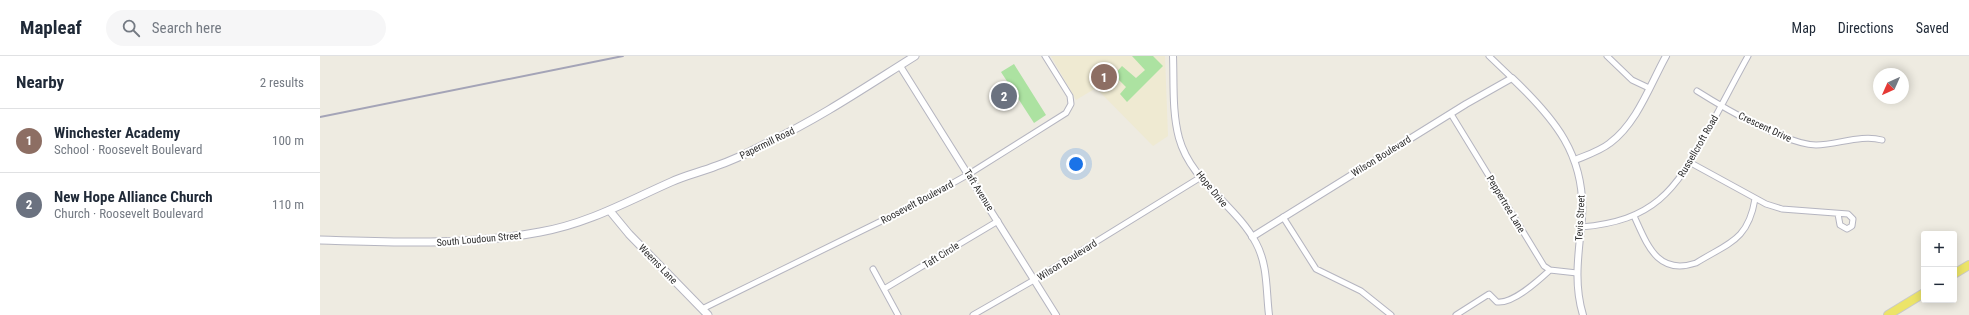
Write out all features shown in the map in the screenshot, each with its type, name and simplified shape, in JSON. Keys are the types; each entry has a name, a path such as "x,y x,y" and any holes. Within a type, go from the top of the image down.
{"main road":[{"name":"Papermill Road","path":"610,210 672,181 718,166 794,130 838,105 914,56"},
{"name":"South Loudoun Street","path":"320,240 451,243 500,239 542,232 579,222 610,210"},
{"name":"Weems Lane","path":"610,210 629,234 708,315"},
{"path":"1957,272 1969,265"},
{"path":"1888,315 1921,295"}],"street":[{"name":"Roosevelt Boulevard","path":"702,309 898,213 969,174 1068,110 1072,102 1070,96 1045,56"},
{"name":"Hope Drive","path":"1173,56 1174,95 1179,139 1201,177 1252,237 1260,252 1266,279 1269,315"},
{"name":"Tevis Street","path":"1490,56 1541,106 1555,124 1575,160 1581,187 1581,227 1577,273 1579,299 1583,315"},
{"path":"1607,56 1632,80 1649,88"},
{"path":"1575,160 1601,150 1619,136 1634,116 1666,56"},
{"name":"Russellcroft Road","path":"1581,227 1615,223 1634,216 1664,196 1682,177 1691,163 1748,56"},
{"name":"Taft Avenue","path":"900,66 1056,315"},
{"name":"Wilson Boulevard","path":"1252,237 1512,78"},
{"name":"Crescent Drive","path":"1697,91 1721,106 1785,138 1810,144 1835,144 1867,138 1882,140"},
{"name":"Peppertree Lane","path":"1451,114 1539,259 1544,266 1550,270"},
{"path":"1691,163 1755,199 1782,209 1838,214"},
{"name":"Wilson Boulevard","path":"976,314 1201,177"},
{"path":"1634,216 1649,247 1656,257 1674,266 1689,266 1739,237 1750,219 1755,199"},
{"path":"1283,217 1316,269 1361,291 1391,315"},
{"name":"Taft Circle","path":"884,289 998,221"},
{"path":"873,269 898,315"},
{"path":"1456,315 1489,294 1497,302 1506,302 1532,286 1550,270 1577,273"}],"shaded area":[{"path":"1051,56 1165,56 1168,136 1153,146 1096,88 1076,100"}],"green space":[{"path":"1132,56 1153,56 1163,66 1127,102 1120,94 1126,87 1114,75 1122,66 1136,78 1145,70"},
{"path":"1014,64 1046,115 1034,123 1001,72"}],"railway":[{"path":"320,117 623,56"}],"place":[{"name":"Winchester Academy","path":"1104,77"},
{"name":"New Hope Alliance Church","path":"1004,96"}]}
